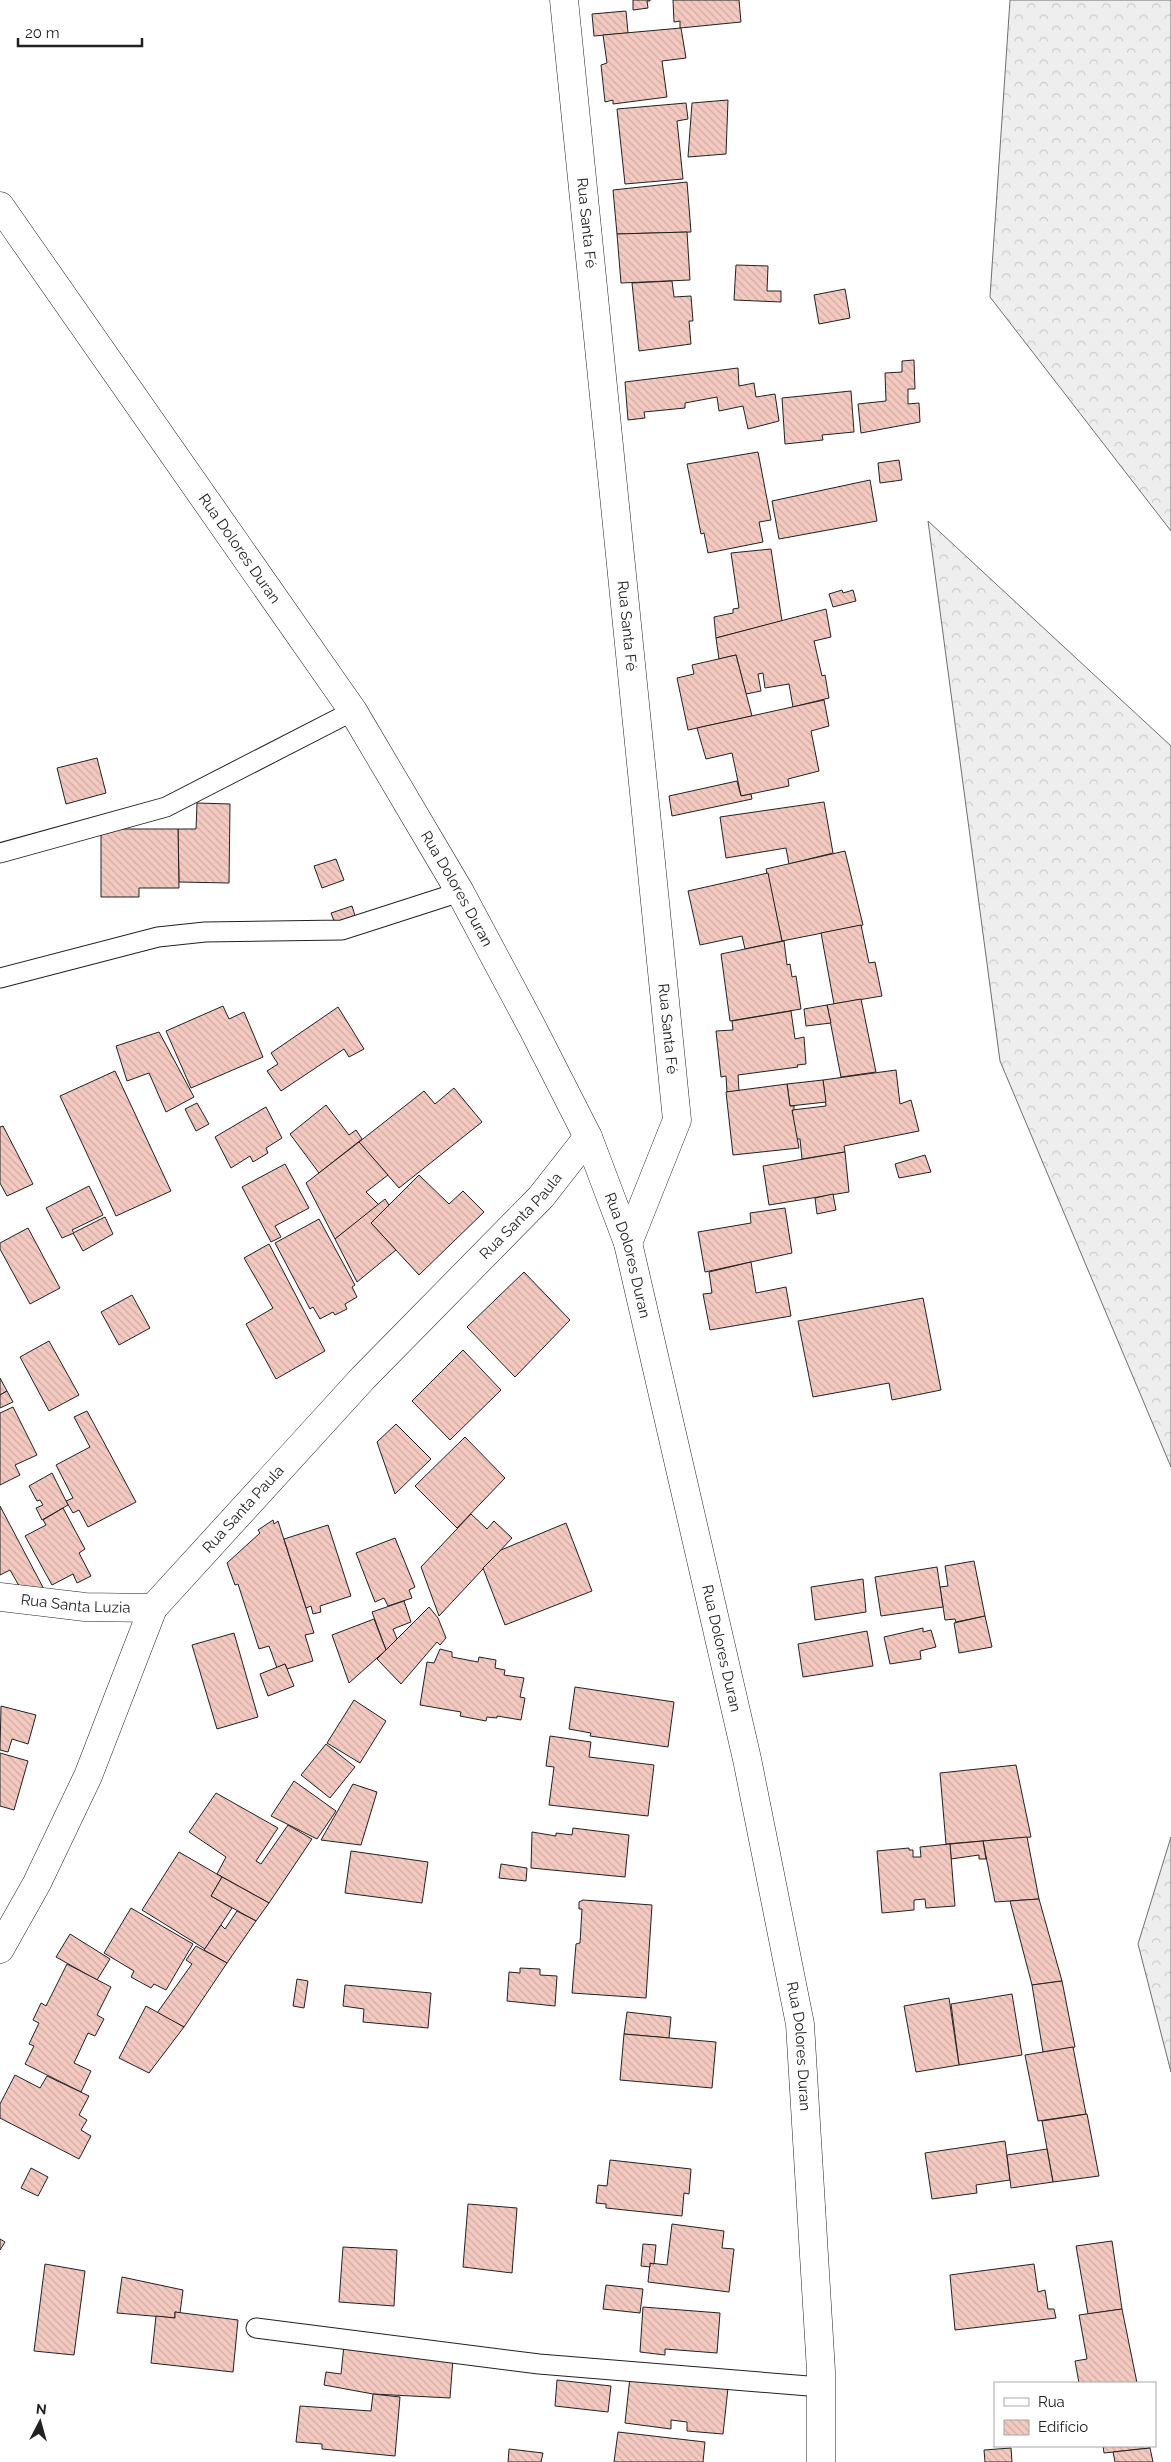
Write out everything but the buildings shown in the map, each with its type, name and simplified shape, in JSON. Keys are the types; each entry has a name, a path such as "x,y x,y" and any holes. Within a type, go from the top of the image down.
{"street":[{"name":"Rua Santa Fé","path":"564,0 677,1120 628,1243"},
{"name":"Rua Dolores Duran","path":"0,206 353,711 460,892 532,1027 588,1138 628,1243 747,1759 800,2024 821,2387 821,2462"},
{"name":"Rua Santa Paula","path":"0,1949 37,1883 88,1776 153,1608 363,1378 541,1197 588,1138"},
{"name":"Rua Santa Luzia","path":"0,1597 85,1607 153,1608"}],"lane":[{"path":"0,853 166,807 353,711"},
{"path":"0,978 158,937 205,932 342,930 460,892"},
{"path":"256,2328 539,2364 821,2387"}],"green space":[{"path":"1010,0 1171,0 1171,531 990,297"},
{"path":"928,521 1171,746 1171,1467 1000,1061"},
{"path":"1171,1837 1171,2072 1138,1944"}]}
